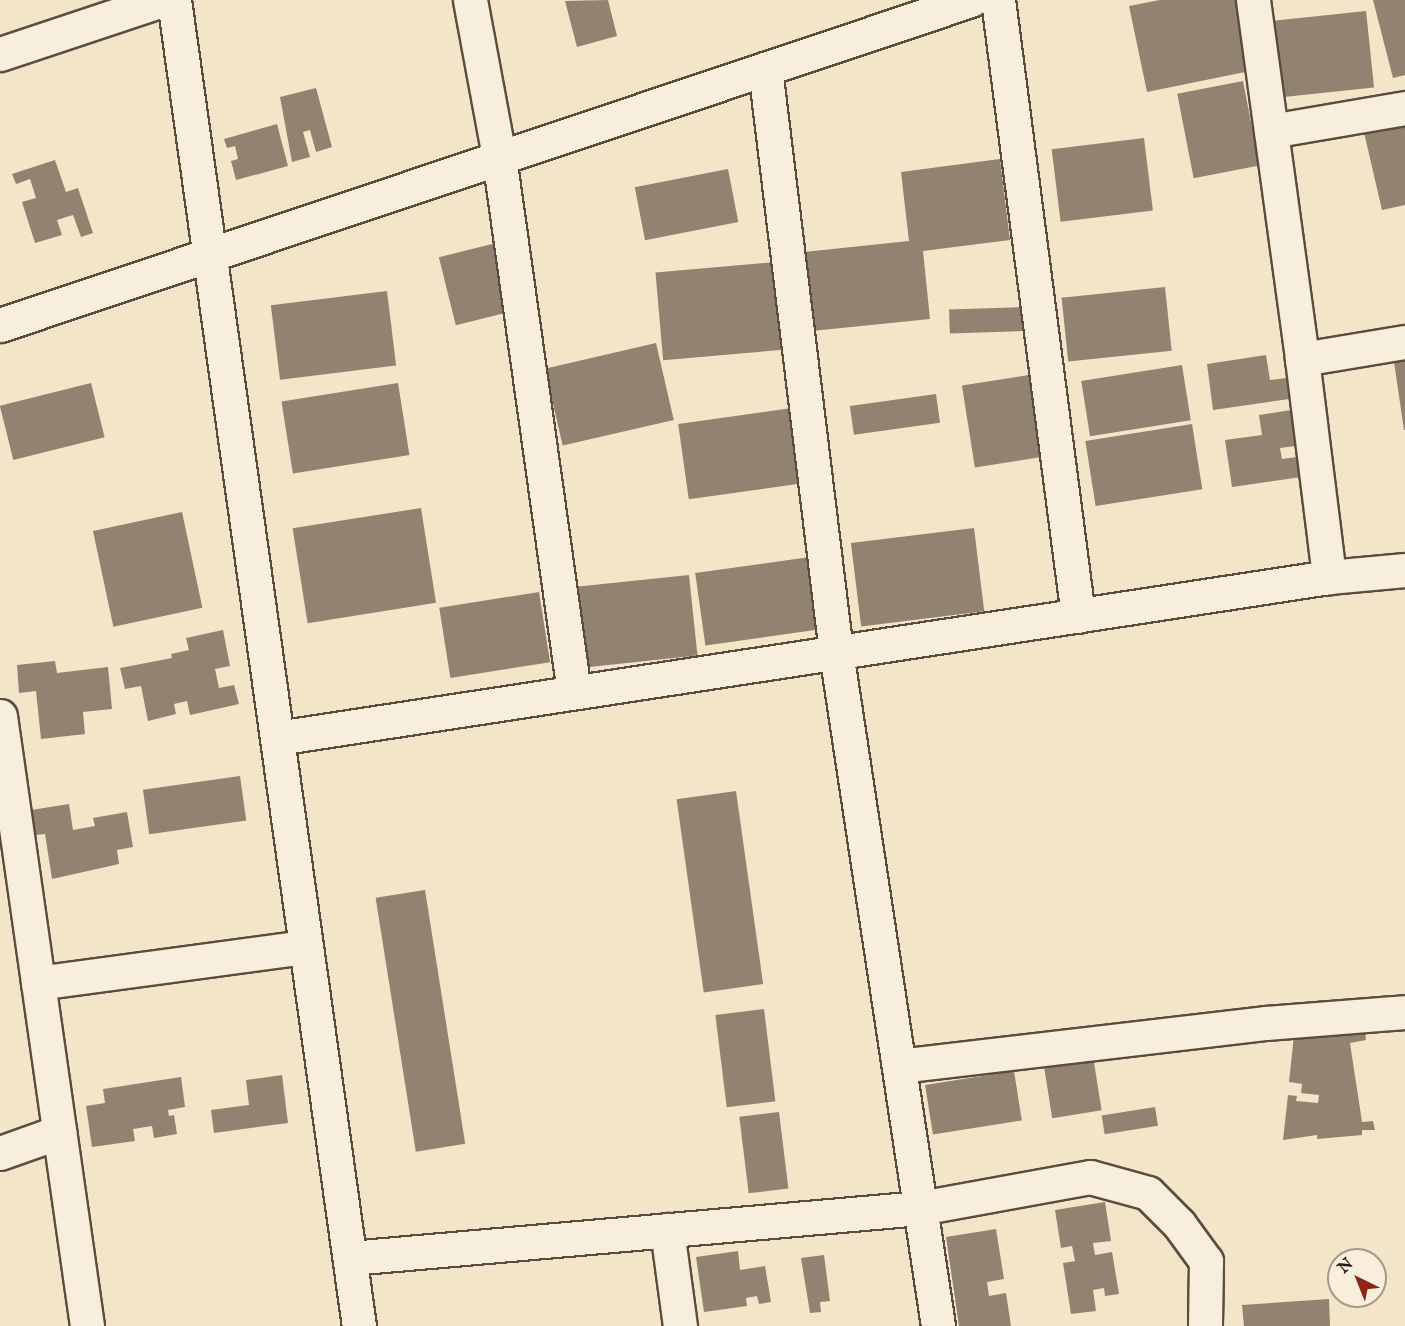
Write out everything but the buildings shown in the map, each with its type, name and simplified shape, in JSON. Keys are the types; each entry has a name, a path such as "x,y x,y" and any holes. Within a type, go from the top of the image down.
{"street":[{"path":"0,54 162,0"},
{"path":"174,0 359,1326"},
{"path":"470,0 500,157 574,692"},
{"path":"0,325 971,0"},
{"path":"998,0 1077,616"},
{"path":"1253,0 1329,578"},
{"path":"765,69 836,652 938,1326"},
{"path":"1271,131 1405,108"},
{"path":"1302,359 1405,342"},
{"path":"277,738 1329,578 1405,570"},
{"path":"0,716 13,903 38,983 87,1326"},
{"path":"38,983 306,947"},
{"path":"899,1066 1266,1023 1405,1012"},
{"path":"0,1153 60,1132"},
{"path":"350,1258 920,1208 1090,1177 1148,1193 1179,1224 1206,1261 1205,1326"},
{"path":"667,1230 680,1326"}]}
